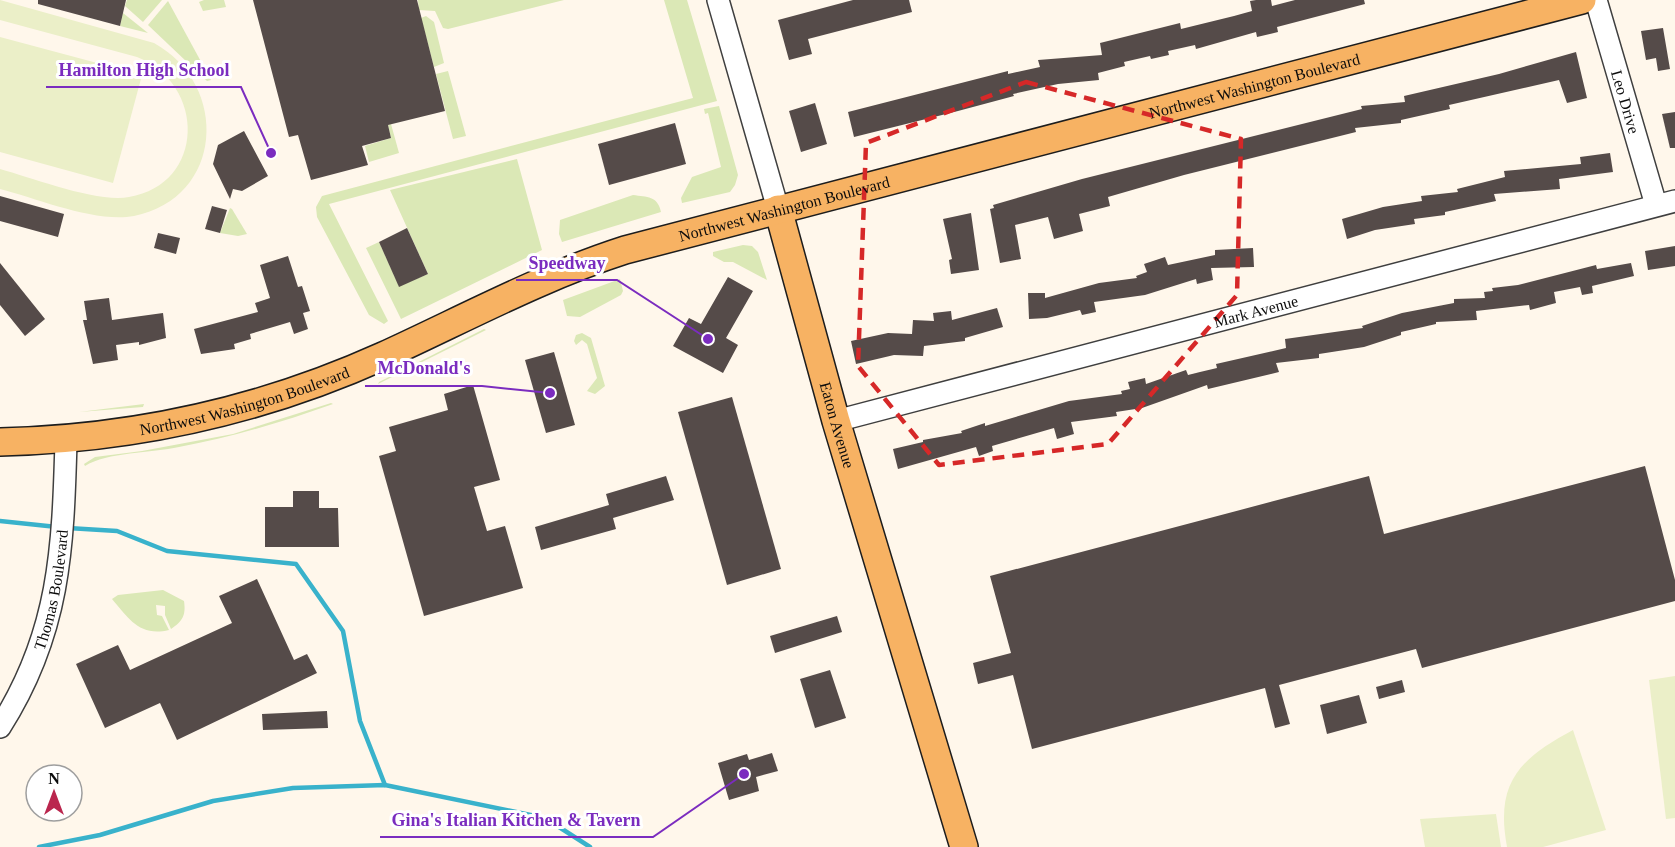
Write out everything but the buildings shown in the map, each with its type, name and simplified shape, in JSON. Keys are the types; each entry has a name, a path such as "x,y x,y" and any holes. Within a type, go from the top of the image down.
{"main road":[{"name":"Northwest Washington Boulevard","path":"0,442 66,441 158,428 204,418 299,390 383,356 504,297 588,261 778,209 1582,0"},
{"name":"Eaton Avenue","path":"778,209 836,421 964,847"}],"street":[{"name":"Eaton Avenue","path":"718,0 778,209"},
{"name":"Leo Drive","path":"1596,0 1666,203"},
{"name":"Mark Avenue","path":"836,421 1666,203"},
{"name":"Thomas Boulevard","path":"0,728 20,697 40,649 52,608 62,551 66,441"}],"highlighted area":[{"path":"1026,82 1241,139 1237,295 1108,444 939,465 858,366 866,143"}],"green space":[{"path":"0,0 154,43 179,62 196,85 205,111 206,138 200,164 186,187 164,205 134,216 119,217 67,209 0,189 0,169 83,193 116,198 129,197 154,188 172,173 184,154 188,132 185,110 176,88 160,70 137,57 0,20"},
{"path":"127,0 162,0 143,22 125,6"},
{"path":"224,0 226,7 203,11 199,2"},
{"path":"418,0 564,0 448,29 443,28 435,11 419,10"},
{"path":"664,0 687,0 717,101 329,204 388,321 384,324 369,315 317,217 316,207 322,196 693,98"},
{"path":"168,1 211,80 207,81 148,25"},
{"path":"123,13 148,33 120,26"},
{"path":"426,16 434,22 444,63 434,67 421,18"},
{"path":"0,37 142,75 113,183 0,152"},
{"path":"448,71 466,136 453,139 436,74"},
{"path":"719,106 738,175 735,185 730,192 682,203 681,198 692,177 721,167 708,113 705,114 704,109"},
{"path":"391,124 399,153 369,162 365,146 391,138 388,125"},
{"path":"517,159 542,250 401,319 366,248 379,242 399,286 428,274 390,190"},
{"path":"633,195 655,200 661,212 562,242 559,234 560,220"},
{"path":"230,208 247,234 238,236 220,233"},
{"path":"743,245 752,246 758,252 767,280 733,262 724,262 713,256 713,252"},
{"path":"620,279 623,291 621,295 580,317 567,316 563,300"},
{"path":"486,330 378,384 379,382"},
{"path":"582,333 591,338 605,386 595,394 587,391 597,378 587,344 582,340 576,345 574,341 576,335"},
{"path":"144,404 143,407 79,412"},
{"path":"333,404 295,417 218,439 168,449 117,455 94,461 85,466 84,464 95,457 142,451 233,434"},
{"path":"163,590 184,601 183,617 171,629 165,615 165,606 156,605 157,615 162,616 169,630 143,629 136,625 112,599 118,595"},
{"path":"1675,676 1675,818 1666,819 1649,680"},
{"path":"1573,730 1606,830 1543,847 1507,847 1504,825 1505,806 1508,790 1515,775 1538,752"},
{"path":"1496,814 1501,847 1425,847 1420,819"}],"waterway":[{"path":"0,521 57,527"},
{"path":"68,528 117,531 167,551 296,564 343,631 360,721 385,785"},
{"path":"39,847 100,835 213,801 293,788 385,785 545,818 590,847"}],"place":[{"name":"Hamilton High School","path":"271,153"},
{"name":"Speedway","path":"708,339"},
{"name":"McDonald's","path":"550,393"},
{"name":"Gina's Italian Kitchen & Tavern","path":"744,774"}]}
